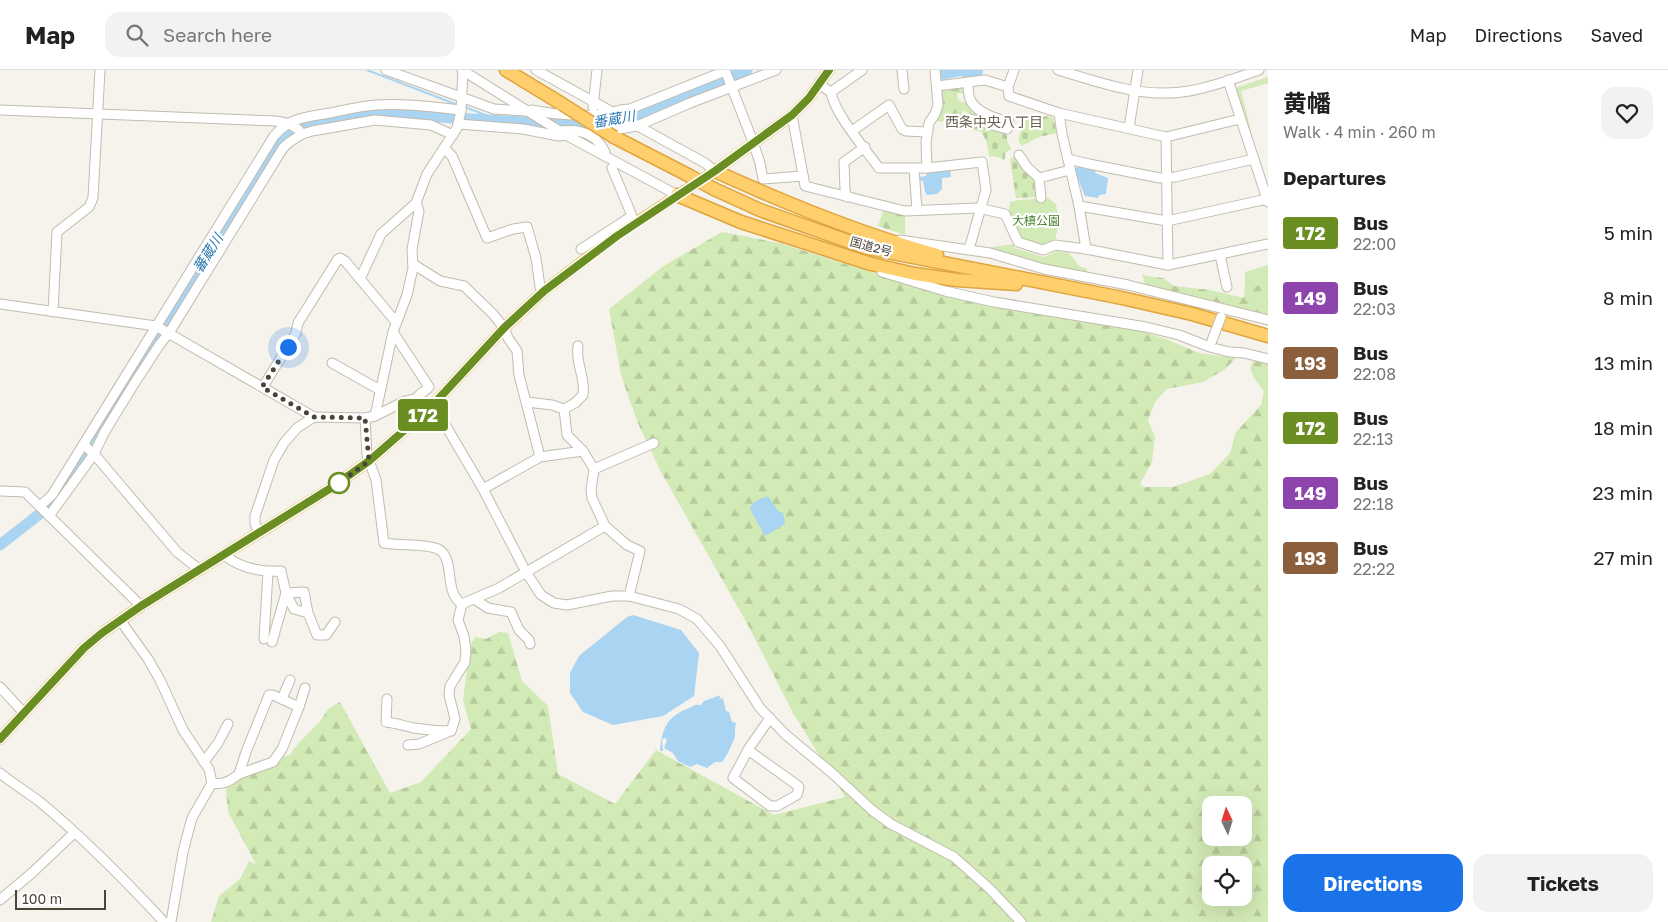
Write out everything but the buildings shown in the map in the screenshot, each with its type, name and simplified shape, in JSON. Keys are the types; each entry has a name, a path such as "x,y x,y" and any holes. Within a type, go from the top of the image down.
{"highway":[{"name":"国道2号","path":"506,70 614,137 714,189 760,210 866,248 1088,291 1192,314"},
{"path":"715,171 784,202 858,230 935,254 1088,291"},
{"path":"677,195 740,222 871,264 915,274 957,280 1088,291"},
{"path":"1192,314 1268,334"},
{"path":"1192,314 1268,340"}],"main road":[{"path":"0,739 84,648 141,606 331,488 369,461 431,407 504,328 544,291 615,232 715,171 792,115 820,85 829,70"}],"street":[{"path":"53,312 57,232 89,207 93,198 100,70"},
{"path":"386,70 494,109 527,110 554,114 606,114 616,109 630,109 725,70 754,142 762,179 803,176"},
{"path":"360,279 381,234 416,203 427,174 453,135 459,122 461,110 463,70 564,133 677,195"},
{"path":"536,70 705,163 715,171"},
{"path":"597,70 595,103 591,114 591,134 605,152"},
{"path":"459,122 523,129 558,136 564,133 581,131 591,134 637,126 690,103 776,70"},
{"path":"830,92 862,70"},
{"path":"902,70 904,89"},
{"path":"927,168 926,142 929,123 938,105 935,70"},
{"path":"1014,70 1008,87 1009,96 1059,113 1166,137 1240,119"},
{"path":"1058,70 1135,91 1164,93 1188,91 1254,71"},
{"path":"1130,128 1138,70"},
{"path":"937,86 985,80 1008,87"},
{"path":"1078,206 1167,222 1267,200 1228,80"},
{"path":"968,82 971,100 975,104 995,118 1009,122 1007,129 970,119"},
{"path":"820,85 830,92 841,114 879,168 914,169 982,162 986,190 969,249"},
{"path":"0,110 288,123 302,118 375,105 426,106 461,110"},
{"path":"852,131 889,105 902,129 906,132 928,132"},
{"path":"1059,113 1086,249"},
{"path":"792,115 804,186 905,211 982,208 1005,214 1018,242 1043,250 1055,245 1168,265 1268,244"},
{"path":"49,516 94,453 129,392 283,148 302,132 375,120 431,124 453,135"},
{"path":"288,123 302,132"},
{"path":"40,506 52,495 84,445 274,136 288,123"},
{"path":"1166,137 1168,265"},
{"path":"444,148 452,156 487,238 513,229 527,227 536,258 540,287 544,291"},
{"path":"847,197 844,162 865,148"},
{"path":"1019,155 1027,167 1039,178 1041,198"},
{"path":"1068,159 1168,178 1254,159"},
{"path":"581,249 615,232 632,216 612,168"},
{"path":"914,169 917,210"},
{"path":"1039,178 1070,170"},
{"path":"239,195 249,201"},
{"path":"375,416 393,332 407,295 413,264 412,250 419,210 416,203"},
{"path":"858,230 893,239 990,253 1044,269 1128,285 1222,312 1268,320"},
{"path":"1220,255 1228,287"},
{"path":"262,387 296,333 300,319 340,258 345,261 396,322"},
{"path":"413,264 440,281 464,286 493,314 504,328 517,351 519,375 540,457"},
{"path":"871,264 872,269 953,293 994,302 1146,327 1179,335 1229,352 1244,353 1268,359"},
{"path":"0,304 156,326 314,417 365,418 375,416 417,398 419,394 427,390 429,387 393,332"},
{"path":"1211,345 1222,312"},
{"path":"527,402 552,405 564,409 576,403 583,395 583,379 578,358 578,346"},
{"path":"332,363 380,390"},
{"path":"417,398 431,407 443,421 526,572 541,595 547,600 561,604 574,604 612,596 629,596 679,609 697,619 720,646 760,708 786,735 832,773 873,811 891,824 954,857 990,889 1021,922"},
{"path":"564,409 567,436 583,451 594,469 591,490 592,498 605,526 627,545 640,551 629,596"},
{"path":"260,533 255,524 255,516 274,460 284,443 297,428 314,417"},
{"path":"365,418 369,461 374,470 376,480 384,543 428,546 439,550 445,556 452,593 456,600 462,604"},
{"path":"594,469 654,443"},
{"path":"84,445 94,453 176,552 200,570"},
{"path":"482,489 540,457 583,451"},
{"path":"0,491 25,492 141,606"},
{"path":"462,604 499,588 605,526"},
{"path":"224,555 234,564 268,572 281,571 286,593 294,609 308,613"},
{"path":"268,572 268,640 286,593"},
{"path":"286,593 304,592 308,613 317,635 326,635 335,622"},
{"path":"474,599 488,608 511,612 519,630 529,640 530,644"},
{"path":"408,745 419,744 451,731 455,719 449,695 450,686 465,662 464,636 458,620 462,604"},
{"path":"120,620 148,659 160,680 183,730 209,769 212,783 192,818 183,852 171,922"},
{"path":"282,699 290,680"},
{"path":"0,687 24,713"},
{"path":"212,783 229,782 239,774 273,762 282,749 305,688"},
{"path":"239,774 269,695 299,707"},
{"path":"387,699 386,722 432,731 451,731"},
{"path":"748,750 797,785 799,787 797,795 777,806 770,806 733,778 748,750 770,718"},
{"path":"204,762 218,743 228,724"},
{"path":"0,773 39,802 74,833 128,883 164,922"},
{"path":"0,900 74,833"}],"green space":[{"path":"1268,77 1268,83 1241,91 1251,131 1248,133 1234,91 1238,87"},
{"path":"966,86 967,94 957,93 958,100 967,104 978,116 977,119 963,110 962,114 966,119 967,128 960,125 958,120 949,115 942,122 937,121 940,90 946,87"},
{"path":"1047,116 1053,118 1057,133 1039,137 1022,146 1018,140 1025,120"},
{"path":"966,122 984,126 1007,135 1011,149 1005,153 1005,159 989,156 987,143 982,132 967,128"},
{"path":"1014,156 1035,179 1038,197 1016,198 1010,159"},
{"name":"大槙公園","path":"1048,198 1056,204 1059,221 1055,240 1038,245 1020,239 1009,212 1010,202"},
{"path":"884,209 905,215 905,235 878,226"},
{"path":"722,232 779,243 921,288 1131,328 1166,339 1199,353 1236,358 1224,370 1203,382 1167,389 1155,402 1148,420 1155,437 1152,462 1140,484 1144,487 1173,487 1210,474 1230,453 1236,432 1261,405 1264,391 1254,378 1250,368 1253,361 1268,364 1268,922 211,922 219,896 240,879 249,861 256,864 228,812 226,789 253,763 290,755 321,720 328,709 340,702 390,793 421,782 471,729 463,700 470,646 475,637 486,639 499,632 508,633 522,681 548,706 558,774 615,804 656,750 774,815 845,797 793,713 749,627 661,472 637,421 621,375 609,309 665,265"},
{"path":"1015,244 1014,248 1044,257 1057,251 1069,253 1079,266 1087,269 1087,276 984,249"},
{"path":"1268,265 1268,312 1245,298 1245,272"},
{"path":"1142,274 1163,278 1174,286 1210,290 1244,298 1245,286 1252,288 1259,285 1268,289 1268,316 1145,284"}],"water":[{"path":"938,70 983,70 982,77 963,80 962,76 939,80"},
{"path":"1079,166 1096,171 1095,173 1108,178 1106,194 1099,195 1098,198 1085,196 1074,169"},
{"path":"950,170 951,177 942,178 942,189 937,194 927,195 923,181 919,180 919,177 926,176 927,172"},
{"path":"768,496 778,511 783,513 785,524 765,536 750,509 755,502"},
{"path":"633,615 681,630 699,653 694,696 663,716 613,725 583,712 570,693 570,673 579,656 627,617"},
{"path":"721,695 719,699 723,698 726,711 729,712 732,722 736,723 733,741 722,762 715,762 707,768 697,764 690,767 678,761 673,753 664,748 667,740 665,738 662,739 663,751 660,751 662,735 671,719 682,711 695,705 701,705 704,701"}],"waterway":[{"path":"367,70 458,105"},
{"name":"蕃蔵川","path":"0,545 57,498 258,175 274,145 287,132 313,124 382,113 561,124 614,121 648,112 747,70"},
{"path":"465,107 501,121"}],"bus line":[{"name":"172","path":"0,739 84,648 102,633 141,606 331,488 369,461 431,407 504,328 544,291 617,236 715,171 792,115 820,85 829,70"}],"district":[{"name":"西条中央八丁目","path":"994,122"}],"route":[{"path":"288,347 262,387 314,417 365,418 369,461 339,483"}],"water label":[{"name":"番蔵川","path":"614,119"}]}
